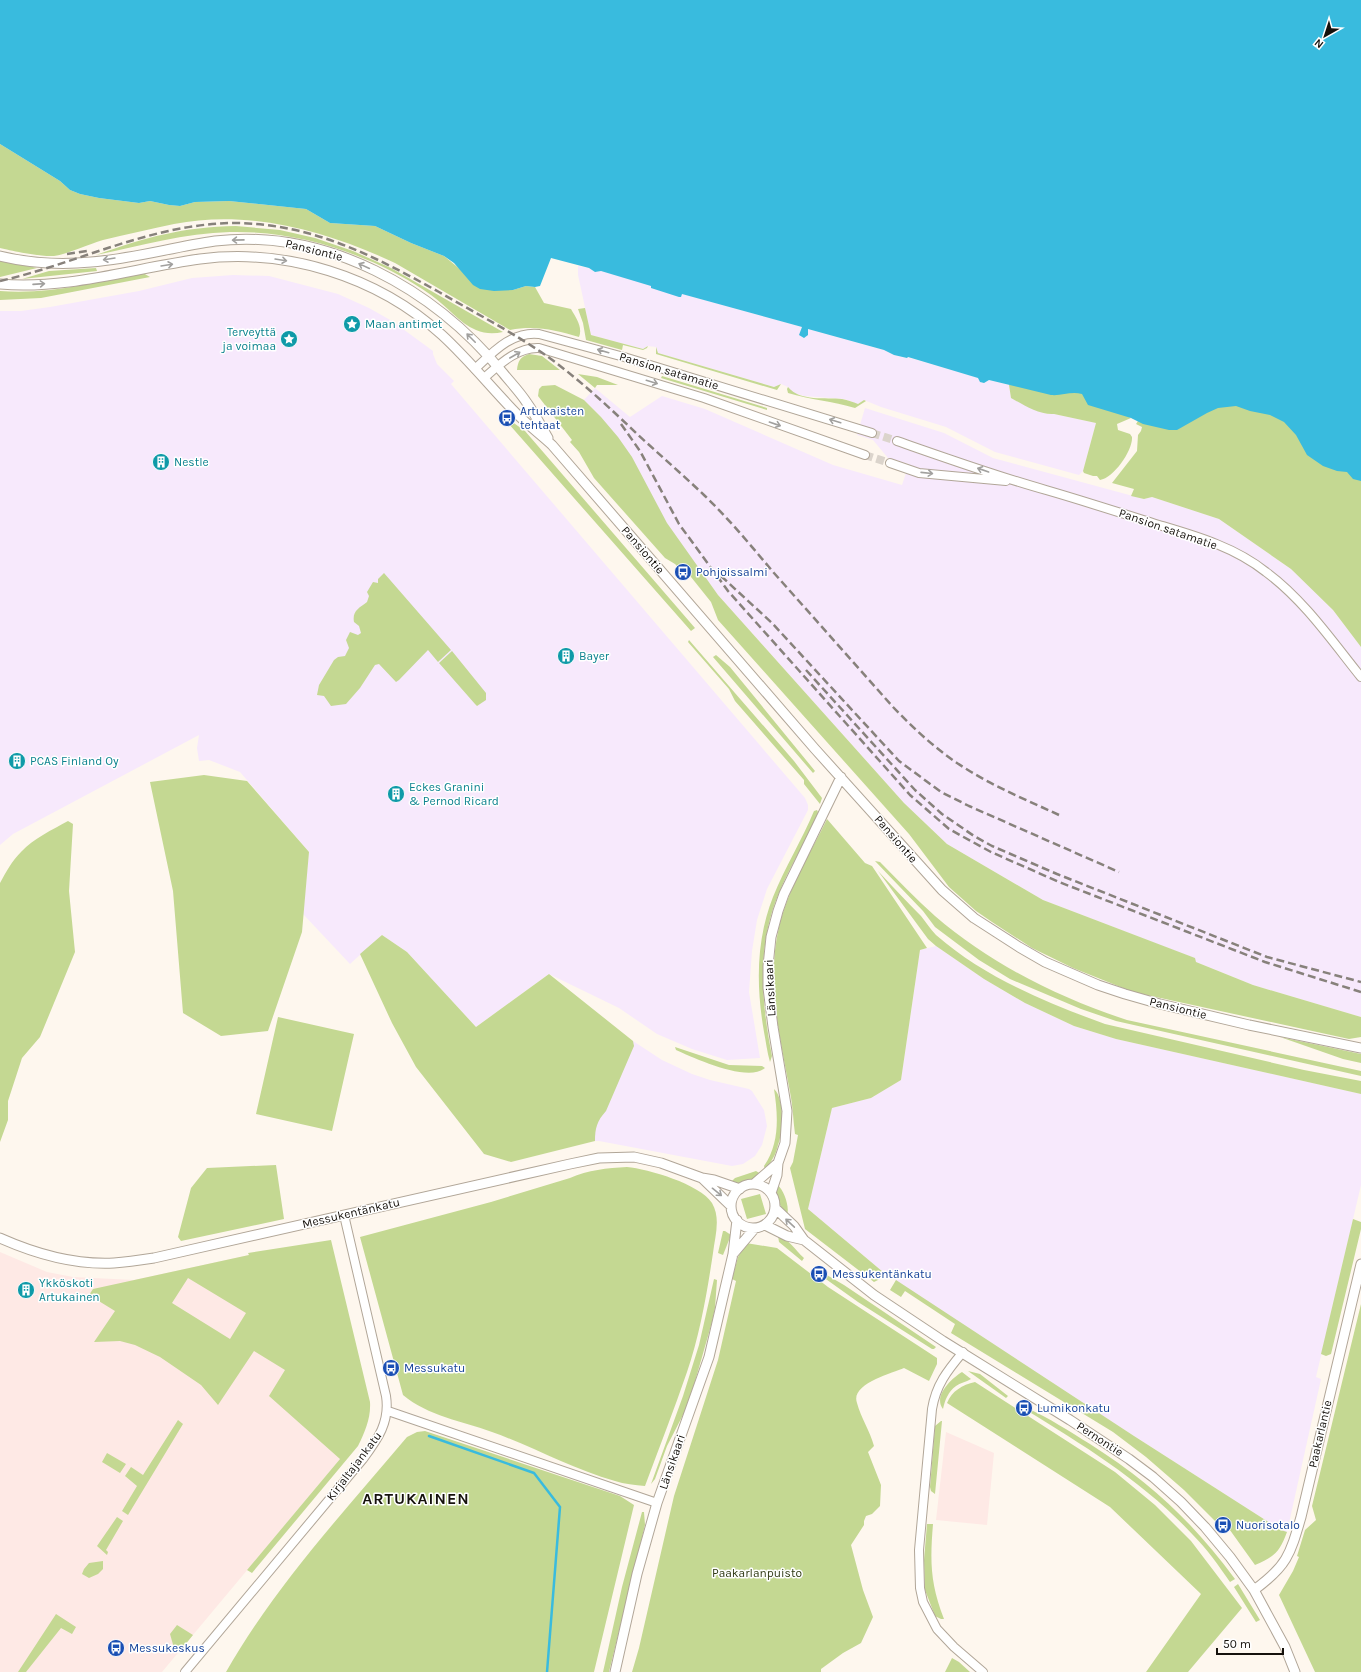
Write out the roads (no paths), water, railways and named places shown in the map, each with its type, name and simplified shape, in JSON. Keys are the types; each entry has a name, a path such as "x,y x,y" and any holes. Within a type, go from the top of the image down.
{"street":[{"name":"Pansiontie","path":"0,256 37,262 79,263 106,260 180,246 233,240 257,240 301,246 357,262 405,286 443,313 470,337 498,366 527,402 552,445"},
{"name":"Pansiontie","path":"0,284 36,285 66,282 200,259 221,257 257,257 280,259 338,274 387,297 430,325 451,344 514,411 552,445 841,777 924,870 956,903 995,932 1045,962 1098,985 1160,1004 1361,1048"},
{"name":"Pansion satamatie","path":"475,369 498,348 520,335 530,333 539,334 631,359 872,433"},
{"name":"Pansion satamatie","path":"484,378 509,358 527,348 548,350 704,398 865,455"},
{"name":"Pansion satamatie","path":"897,441 1020,483 1107,508 1204,539 1250,560 1283,586 1325,631 1361,677"},
{"name":"Pansion satamatie","path":"890,463 919,472 1020,483"},
{"name":"Länsikaari","path":"771,1193 786,1140 788,1111 770,1001 768,976 770,944 784,894 841,777"},
{"name":"Messukentänkatu","path":"0,1238 21,1247 62,1259 113,1263 154,1258 599,1158 624,1156 646,1159 673,1166 702,1178 714,1180 740,1189"},
{"path":"754,1184 778,1164"},
{"name":"Messukentänkatu","path":"702,1178 732,1206"},
{"path":"754,1184 766,1188 771,1193 774,1199 775,1208 771,1219 765,1225 755,1228 746,1226 736,1220 732,1213 734,1196 746,1185 754,1184"},
{"name":"Pernontie","path":"775,1208 794,1226 804,1240 874,1295 1070,1420 1129,1459 1153,1477 1181,1502 1205,1527 1230,1557 1254,1590 1285,1647 1295,1672"},
{"name":"Kirjaltajankatu","path":"185,1672 363,1459 379,1436 386,1419 388,1411 384,1386 344,1215"},
{"name":"Länsikaari","path":"615,1672 637,1574 657,1503 709,1357 733,1254 736,1220"},
{"name":"Pernontie","path":"765,1225 787,1236 804,1240"},
{"name":"Länsikaari","path":"733,1254 755,1228"},
{"name":"Paakarlantie","path":"1254,1590 1266,1581 1284,1563 1293,1544 1301,1517 1361,1264"},
{"path":"963,1352 940,1382 934,1396 918,1571 923,1602 937,1629 954,1647 983,1672"},
{"path":"388,1411 657,1503"}],"water":[{"path":"0,0 1361,0 1361,481 1353,479 1347,472 1337,471 1323,466 1307,455 1296,435 1284,422 1270,415 1250,411 1236,406 1218,408 1177,430 1169,430 1143,424 1131,418 1088,405 1082,394 1074,393 1051,395 989,380 984,383 980,382 978,378 808,329 808,335 804,338 799,335 802,327 682,294 681,297 679,297 651,288 651,286 601,271 595,272 589,268 551,258 540,286 526,286 513,290 494,291 480,289 473,285 454,263 444,256 411,243 375,226 330,223 306,209 229,201 195,202 180,206 150,201 139,203 80,194 70,190 60,181 0,144"}],"waterway":[{"path":"429,1436 534,1473 560,1507 547,1672"}],"tunnel":[{"path":"872,433 897,441"},
{"path":"865,455 890,463"}],"railway":[{"path":"0,281 146,237 205,225 236,223 291,229 317,236 342,244 391,266 510,333 538,350 574,377 714,505 893,707 919,733 938,749 979,777 1059,815"},
{"path":"67,254 87,251"},
{"path":"621,424 640,451 679,524 728,591 910,795 949,829 991,852 1059,882 1265,962 1361,992"},
{"path":"721,576 772,623 899,761 941,792 969,806 1119,872"},
{"path":"806,670 915,790 942,814 974,836 992,846 1057,874 1267,957 1361,982"}],"place":[{"name":"Maan antimet","path":"352,324"},
{"name":"Terveyttä ja voimaa","path":"289,339"},
{"name":"Artukaisten tehtaat","path":"507,418"},
{"name":"Nestle","path":"161,462"},
{"name":"Pohjoissalmi","path":"683,572"},
{"name":"Bayer","path":"566,656"},
{"name":"PCAS Finland Oy","path":"17,761"},
{"name":"Eckes Granini & Pernod Ricard","path":"396,794"},
{"name":"Messukentänkatu","path":"819,1274"},
{"name":"Ykköskoti Artukainen","path":"26,1290"},
{"name":"Messukatu","path":"391,1368"},
{"name":"Lumikonkatu","path":"1024,1408"},
{"name":"Nuorisotalo","path":"1223,1525"},
{"name":"Messukeskus","path":"116,1648"}],"district":[{"name":"ARTUKAINEN","path":"416,1498"}],"park label":[{"name":"Paakarlanpuisto","path":"757,1573"}]}
